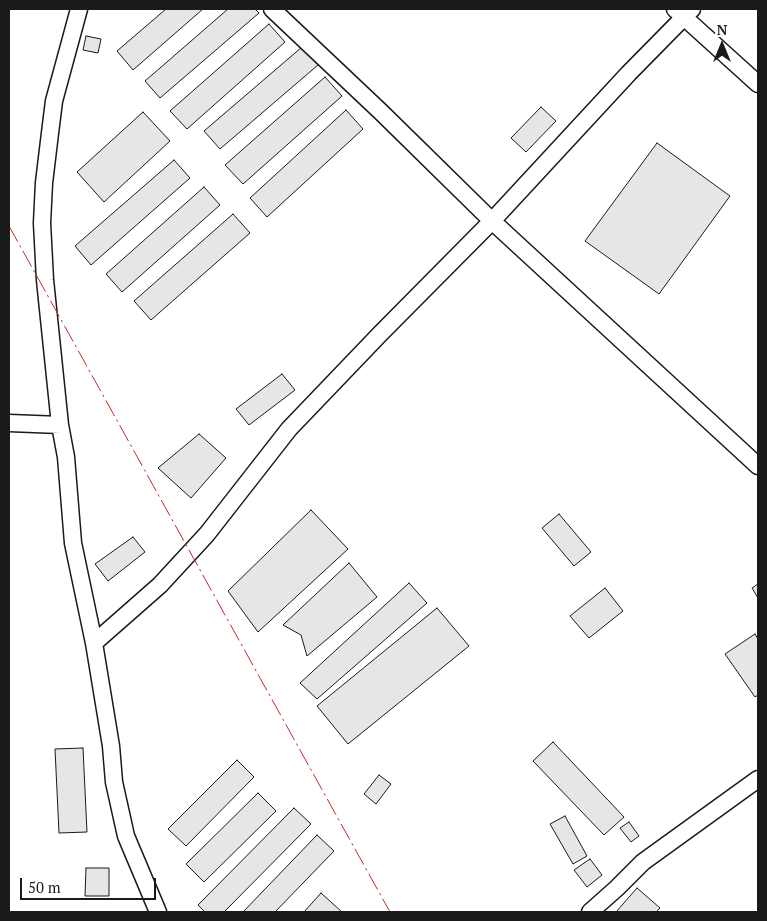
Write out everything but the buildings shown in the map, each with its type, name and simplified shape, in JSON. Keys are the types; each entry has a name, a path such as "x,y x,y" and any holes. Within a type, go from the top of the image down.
{"street":[{"path":"79,9 54,101 44,183 42,223 45,280 60,425 66,457 73,543 94,643 111,746 114,782 126,836 158,912"},
{"path":"272,9 492,221 758,466"},
{"path":"94,643 160,585 207,534 289,429 492,221 684,12 758,84"},
{"path":"9,423 60,425"},
{"path":"590,912 618,888 643,862 758,779"}],"power":[{"path":"9,226 390,912"}]}
